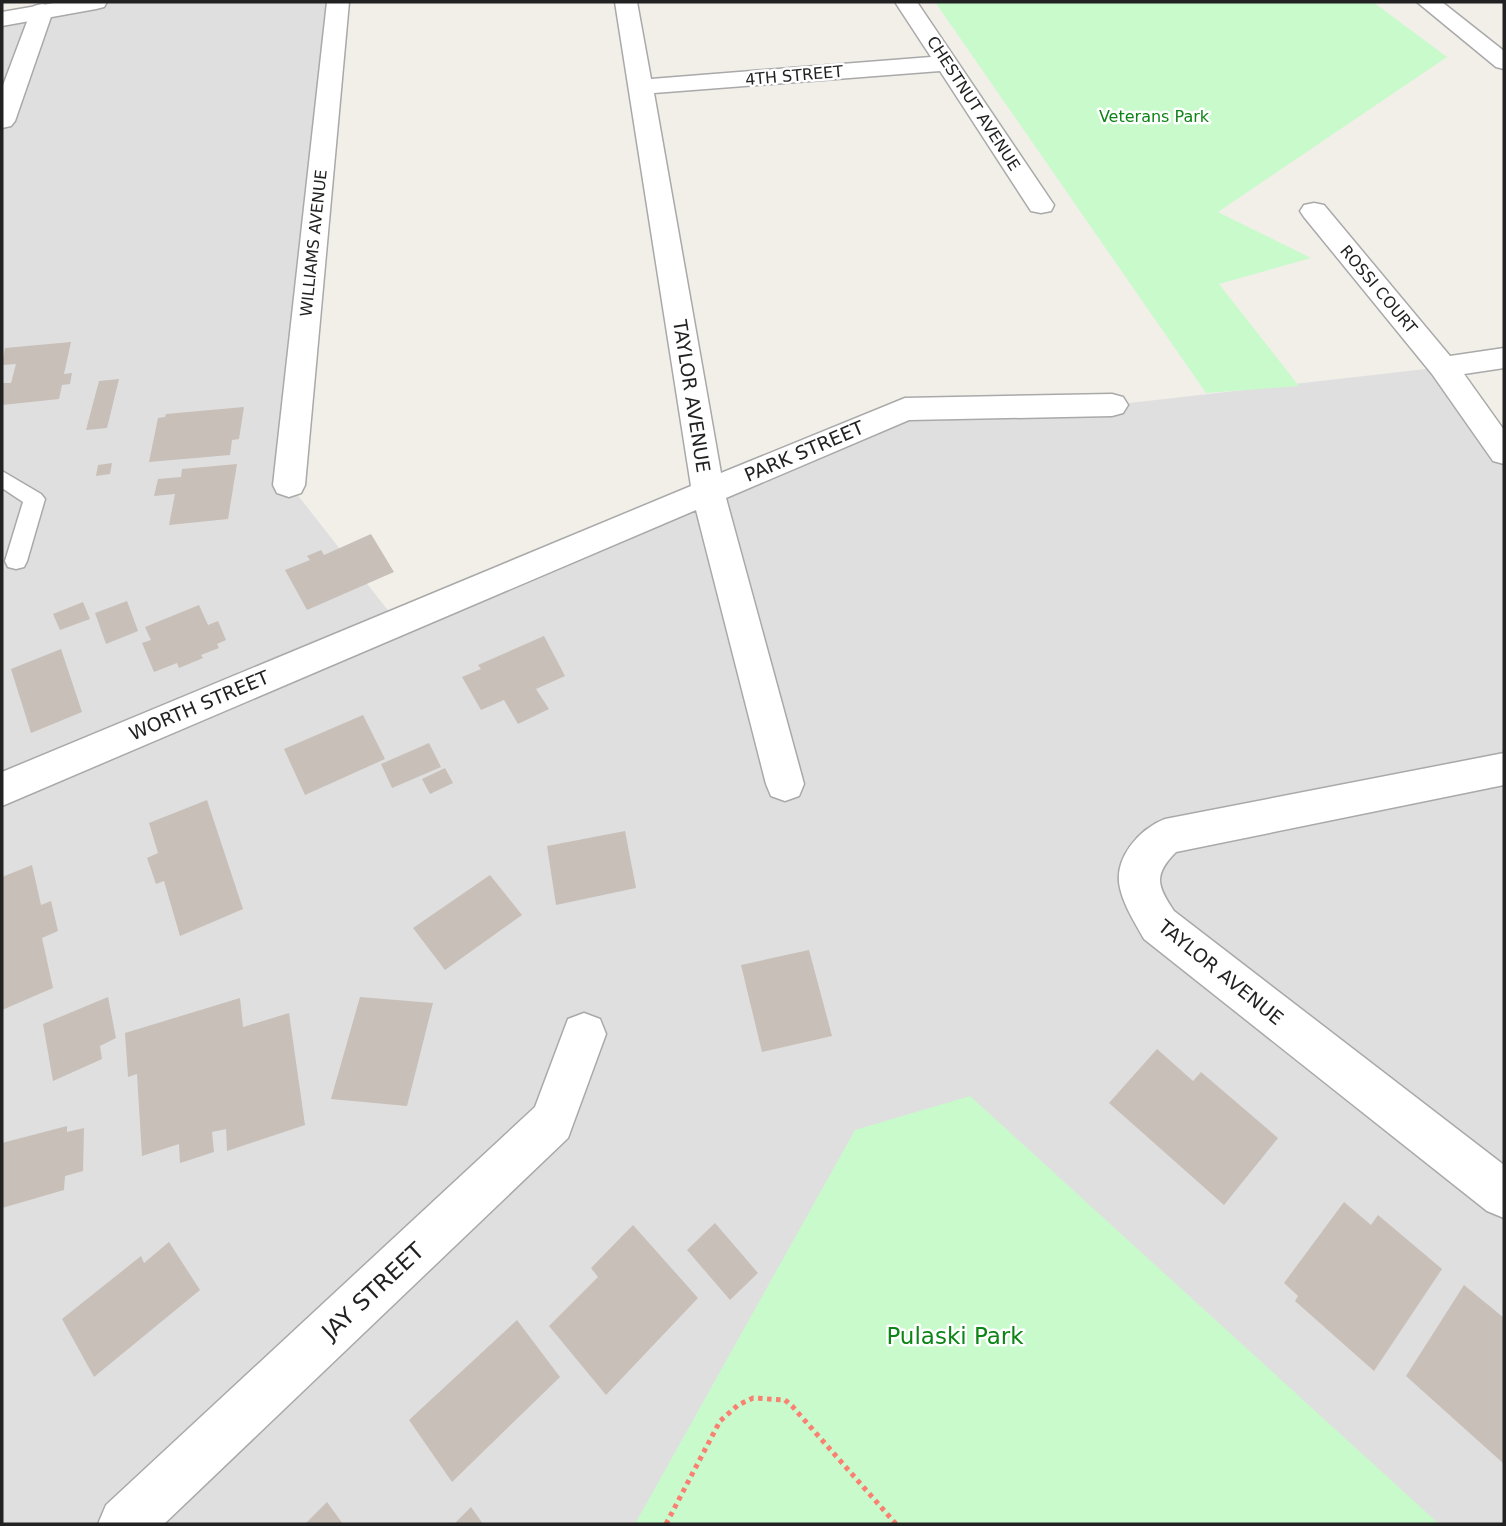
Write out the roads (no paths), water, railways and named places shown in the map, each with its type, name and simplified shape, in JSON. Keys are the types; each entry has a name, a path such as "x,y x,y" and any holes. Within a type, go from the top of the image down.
{"street":[{"path":"2,19 96,2"},
{"name":"WILLIAMS AVENUE","path":"289,485 338,2"},
{"name":"TAYLOR AVENUE","path":"626,2 708,491 785,785"},
{"name":"CHESTNUT AVENUE","path":"906,2 1041,205"},
{"path":"1428,2 1504,62"},
{"path":"2,121 42,11"},
{"name":"4TH STREET","path":"640,87 948,63"},
{"name":"ROSSI COURT","path":"1314,211 1443,367"},
{"path":"1504,358 1443,367 1504,453"},
{"name":"PARK STREET","path":"397,622 905,409 1111,405"},
{"name":"WORTH STREET","path":"2,789 397,622"},
{"name":"TAYLOR AVENUE","path":"1504,769 1165,837 1145,853 1138,878 1143,903 1158,925 1504,1194"},
{"name":"JAY STREET","path":"125,1524 552,1122 584,1034"}],"lane":[{"path":"2,478 34,499 16,561"}],"park label":[{"name":"Veterans Park","path":"1154,116"},
{"name":"Pulaski Park","path":"955,1336"}]}
